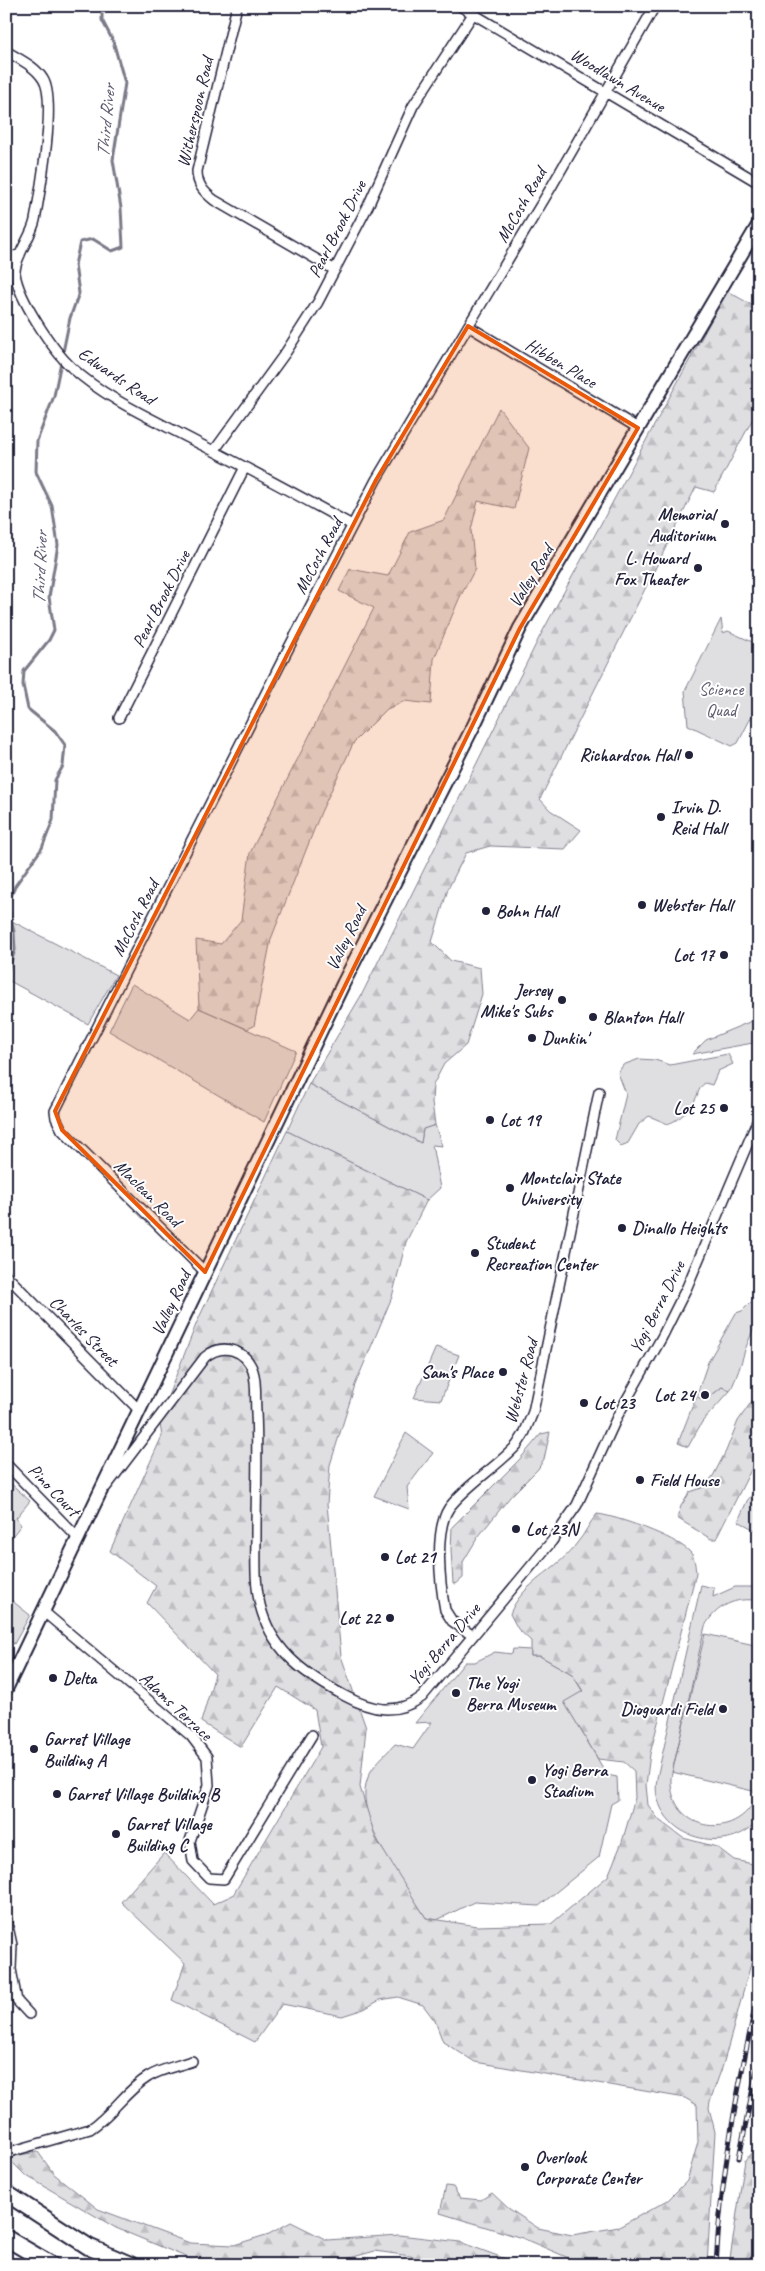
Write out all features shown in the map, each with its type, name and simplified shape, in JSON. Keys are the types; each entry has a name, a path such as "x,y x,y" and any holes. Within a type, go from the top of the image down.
{"highway":[{"path":"6,2193 89,2247 131,2265"},
{"path":"6,2238 52,2265"}],"main road":[{"name":"Valley Road","path":"6,1689 343,984 475,723 520,628 759,224"}],"street":[{"name":"Witherspoon Road","path":"237,6 197,171 197,180 201,188 214,200 335,270"},
{"name":"Woodlawn Avenue","path":"460,6 759,183"},
{"name":"McCosh Road","path":"69,1137 58,1125 56,1111 352,525 376,480 655,6"},
{"name":"Pearl Brook Drive","path":"214,451 286,352 335,270 368,206 413,106 473,14"},
{"name":"Edwards Road","path":"6,51 42,76 49,98 35,220 30,238 15,266 15,273 23,294 41,330 71,366 111,396 352,525"},
{"path":"6,258 20,255"},
{"name":"Hibben Place","path":"468,326 638,428"},
{"name":"Pearl Brook Drive","path":"119,718 245,467"},
{"name":"Webster Road","path":"473,1636 452,1621 445,1610 440,1529 445,1515 454,1502 517,1445 533,1412 599,1092"},
{"name":"Yogi Berra Drive","path":"98,1499 205,1356 216,1349 241,1353 246,1358 254,1375 257,1429 257,1589 262,1614 280,1646 295,1665 314,1679 371,1708 391,1710 404,1708 422,1697 552,1541 577,1505 618,1415 662,1337 687,1286 759,1117"},
{"name":"Maclean Road","path":"69,1137 205,1272"},
{"name":"Charles Street","path":"6,1275 139,1410"},
{"name":"Pino Court","path":"6,1464 78,1539"},
{"name":"Adams Terrace","path":"44,1612 191,1736 206,1757 209,1785 190,1841 193,1861 209,1878 224,1879 312,1735"},
{"path":"6,1917 12,1945 11,1968 17,2001 29,2014"},
{"path":"6,2153 90,2129 101,2122 130,2090 149,2075 192,2061"}],"highlighted area":[{"path":"468,326 638,428 520,628 205,1272 62,1130 55,1111 376,480"}],"green space":[{"path":"727,291 759,309 759,407 714,492 696,487 540,799 550,810 581,830 565,849 490,846 466,853 448,889 432,942 451,961 480,968 482,994 466,1045 444,1064 433,1085 432,1102 435,1125 423,1129 421,1143 309,1084 362,994 539,638"},
{"path":"499,408 529,448 514,509 478,501 471,530 475,569 459,599 434,659 431,704 405,701 387,709 354,742 321,812 271,939 254,1026 247,1029 199,1008 196,940 221,944 241,920 250,853 374,608 339,591 350,569 388,576 410,532 444,520"},
{"name":"Science Quad","path":"721,619 723,633 728,631 759,645 759,702 738,743 732,746 688,725 685,691"},
{"path":"6,918 116,975 88,1024 6,979"},
{"path":"132,984 190,1019 199,1008 296,1051 264,1122 109,1031"},
{"path":"759,1018 759,1044 753,1043 692,1054 706,1040"},
{"path":"728,1054 733,1064 718,1071 712,1085 705,1083 703,1085 693,1104 680,1117 668,1124 649,1116 639,1124 628,1143 621,1146 615,1140 626,1094 618,1073 623,1065 639,1059 655,1060 670,1065"},
{"path":"309,1084 421,1143 423,1129 435,1125 442,1146 432,1145 440,1188 427,1200 287,1131"},
{"path":"287,1131 427,1200 406,1242 392,1297 355,1385 330,1465 327,1504 341,1656 366,1728 360,1787 376,1839 426,1918 477,1926 551,1924 608,1876 622,1842 635,1798 634,1771 624,1762 598,1759 564,1702 583,1691 572,1674 540,1656 531,1656 531,1641 518,1629 510,1614 523,1593 560,1561 580,1540 597,1514 631,1523 659,1534 682,1545 694,1558 696,1573 650,1754 646,1785 648,1805 659,1820 683,1838 717,1847 734,1860 753,1864 759,1872 755,1909 759,1915 759,1935 723,2065 709,2108 715,2132 707,2265 585,2265 522,2238 440,2213 446,2186 453,2187 460,2198 481,2200 492,2193 508,2208 538,2228 572,2235 619,2227 668,2200 687,2181 698,2142 697,2105 685,2098 475,2062 443,2042 435,2021 423,2005 398,1997 380,2000 364,2009 342,2016 282,2004 255,2042 172,2000 185,1963 121,1902 164,1853 213,1904 233,1895 321,1747 315,1710 278,1687 241,1747 201,1722 215,1674 147,1603 156,1586 110,1551 162,1436 159,1419 197,1322"},
{"path":"752,1301 759,1304 758,1316 730,1391 722,1387 706,1400 696,1397 708,1362 736,1313 742,1311"},
{"path":"436,1347 459,1355 441,1400 414,1398"},
{"path":"722,1387 730,1391 702,1422 688,1447 678,1443 696,1397 706,1400"},
{"path":"759,1391 759,1454 716,1539 711,1539 677,1518 681,1506 690,1492 704,1487 713,1476 738,1421"},
{"path":"550,1432 544,1459 538,1469 510,1497 478,1537 463,1562 463,1578 456,1584 453,1583 452,1527 519,1460 541,1434"},
{"path":"406,1433 433,1453 407,1487 409,1509 374,1496"},
{"path":"6,1479 30,1501 16,1518 21,1525 6,1544"},
{"path":"759,1486 759,1532 738,1521 747,1501"},
{"path":"701,1585 714,1588 713,1597 735,1587 759,1587 759,1601 742,1600 728,1604 715,1613 705,1626 671,1778 674,1797 682,1811 693,1821 708,1825 723,1825 738,1819 750,1807 759,1790 759,1820 746,1831 732,1837 716,1839 701,1838 686,1833 673,1824 663,1812 656,1789 658,1772"},
{"path":"6,1596 30,1615 14,1644 6,1637"},
{"name":"Dioguardi Field","path":"705,1634 759,1646 759,1783 757,1792 672,1772"},
{"name":"Yogi Berra Stadium","path":"513,1649 531,1650 531,1656 540,1656 572,1674 583,1692 565,1703 607,1775 617,1777 618,1800 611,1804 599,1857 539,1906 474,1902 437,1920 426,1918 374,1833 365,1796 367,1780 375,1765 395,1744 413,1749 432,1722 415,1723 465,1662 475,1662 495,1652 512,1654"},
{"path":"753,2151 759,2151 759,2249 754,2265 729,2265 745,2160"},
{"path":"38,2152 54,2174 98,2209 190,2243 234,2245 269,2234 291,2222 327,2240 399,2235 460,2242 522,2265 473,2265 375,2251 324,2265 205,2265 116,2228 25,2175 7,2157"}],"waterway":[{"name":"Third River","path":"6,976 15,950 14,932 8,905 15,886 42,848 53,820 55,780 63,766 65,745 55,731 28,709 23,685 24,671 49,640 54,630 49,597 58,545 52,506 36,472 37,441 54,396 70,318 79,293 75,265 80,242 93,239 112,251 123,247 121,208 113,160 125,83 113,41 102,20 102,6"}],"railway":[{"path":"716,2265 722,2195 732,2126 759,1990"},
{"path":"739,2158 759,2058"}],"place":[{"name":"Memorial Auditorium","path":"725,524"},
{"name":"L. Howard Fox Theater","path":"698,568"},
{"name":"Richardson Hall","path":"689,755"},
{"name":"Irvin D. Reid Hall","path":"661,817"},
{"name":"Webster Hall","path":"642,905"},
{"name":"Bohn Hall","path":"486,911"},
{"name":"Lot 17","path":"724,955"},
{"name":"Jersey Mike's Subs","path":"562,1000"},
{"name":"Blanton Hall","path":"593,1017"},
{"name":"Dunkin'","path":"532,1038"},
{"name":"Lot 25","path":"724,1108"},
{"name":"Lot 19","path":"490,1120"},
{"name":"Montclair State University","path":"510,1188"},
{"name":"Dinallo Heights","path":"622,1228"},
{"name":"Student Recreation Center","path":"475,1253"},
{"name":"Sam's Place","path":"503,1372"},
{"name":"Lot 24","path":"705,1395"},
{"name":"Lot 23","path":"584,1403"},
{"name":"Field House","path":"640,1480"},
{"name":"Lot 23N","path":"516,1529"},
{"name":"Lot 21","path":"385,1557"},
{"name":"Lot 22","path":"390,1618"},
{"name":"Delta","path":"53,1678"},
{"name":"The Yogi Berra Museum","path":"456,1693"},
{"name":"Dioguardi Field","path":"723,1709"},
{"name":"Garret Village Building A","path":"34,1749"},
{"name":"Yogi Berra Stadium","path":"532,1780"},
{"name":"Garret Village Building B","path":"57,1794"},
{"name":"Garret Village Building C","path":"116,1834"},
{"name":"Overlook Corporate Center","path":"525,2167"}]}
